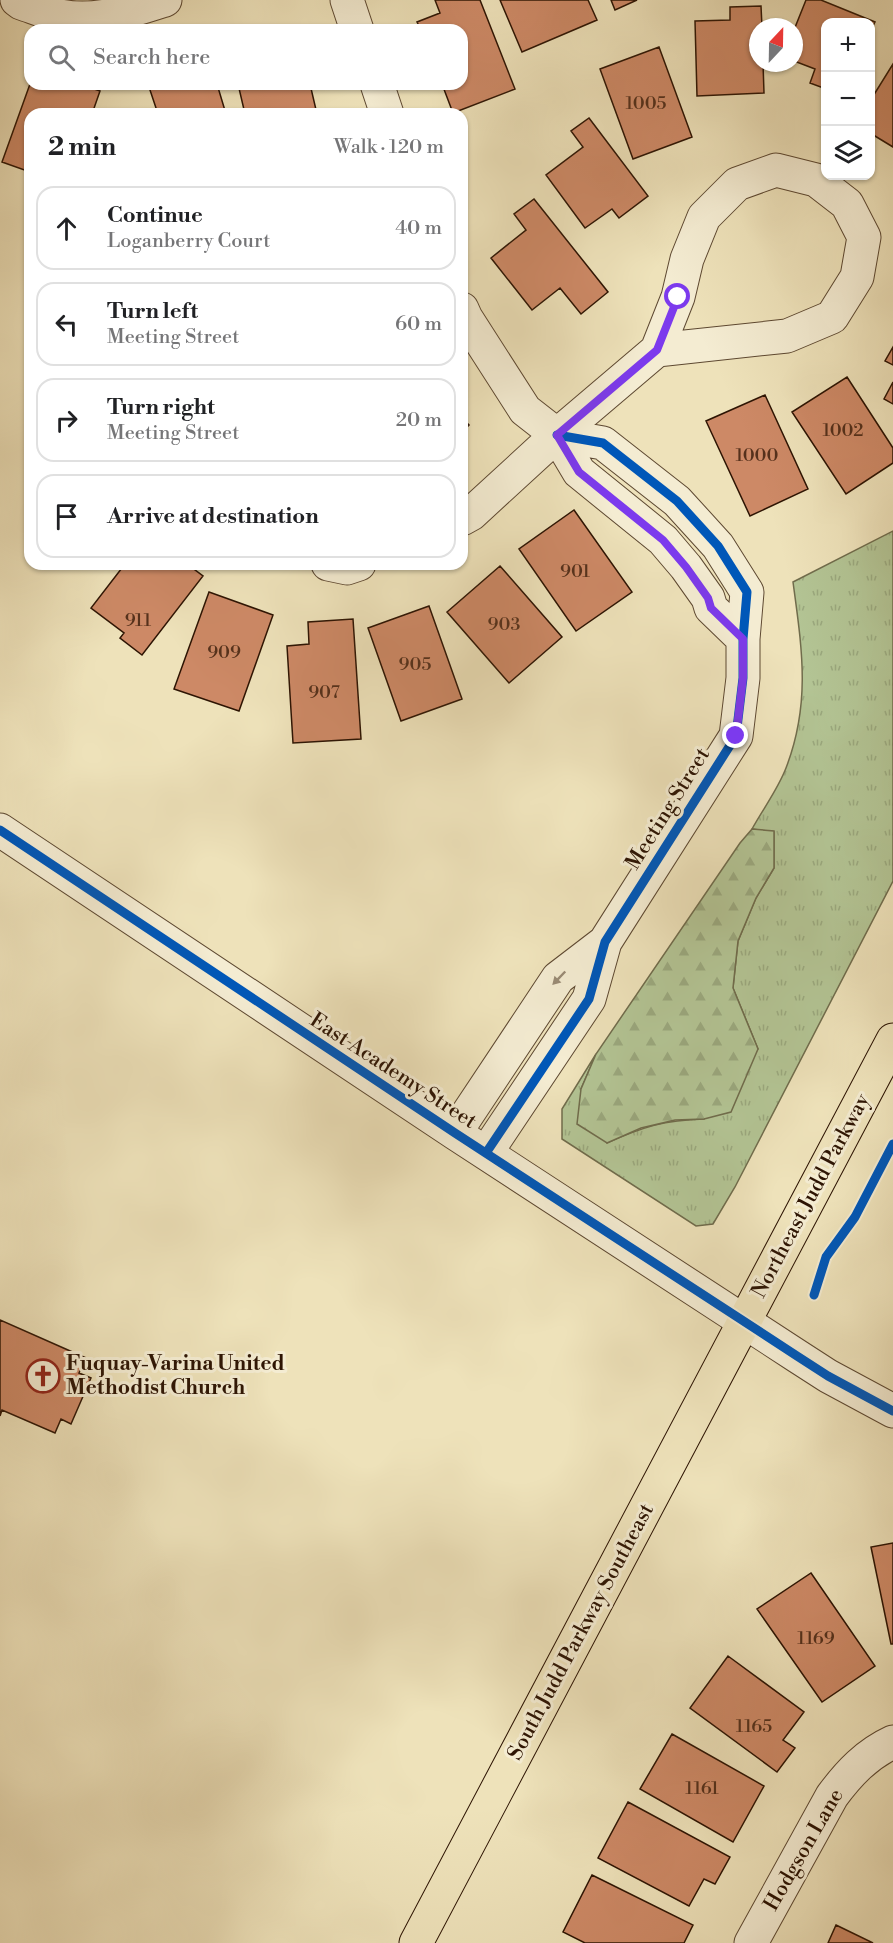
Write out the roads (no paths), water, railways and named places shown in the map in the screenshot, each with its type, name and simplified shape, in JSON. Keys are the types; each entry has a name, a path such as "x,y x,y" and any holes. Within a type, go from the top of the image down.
{"highway":[{"name":"Northeast Judd Parkway","path":"746,1321 893,1040"},
{"name":"South Judd Parkway Southeast","path":"416,1943 746,1321"}],"street":[{"path":"17,0 60,16 97,18 165,0"},
{"path":"347,0 355,24"},
{"path":"378,90 385,108"},
{"path":"468,513 657,350 678,297 687,259 704,217 737,184 776,171 816,180 847,204 864,237 857,277 832,317 786,336 657,350"},
{"name":"Meeting Street","path":"468,321 525,410 557,435 579,472 663,540 708,598 711,608 743,639 743,678 736,736 605,942 589,999 486,1153"},
{"name":"East Academy Street","path":"0,830 455,1133 828,1376 893,1411"},
{"name":"Meeting Street","path":"455,1133 558,978 605,942"},
{"name":"Hodgson Lane","path":"751,1943 832,1796 848,1775 870,1755 893,1742"}],"place":[{"name":"Fuquay-Varina United Methodist Church","path":"43,1376"}]}
